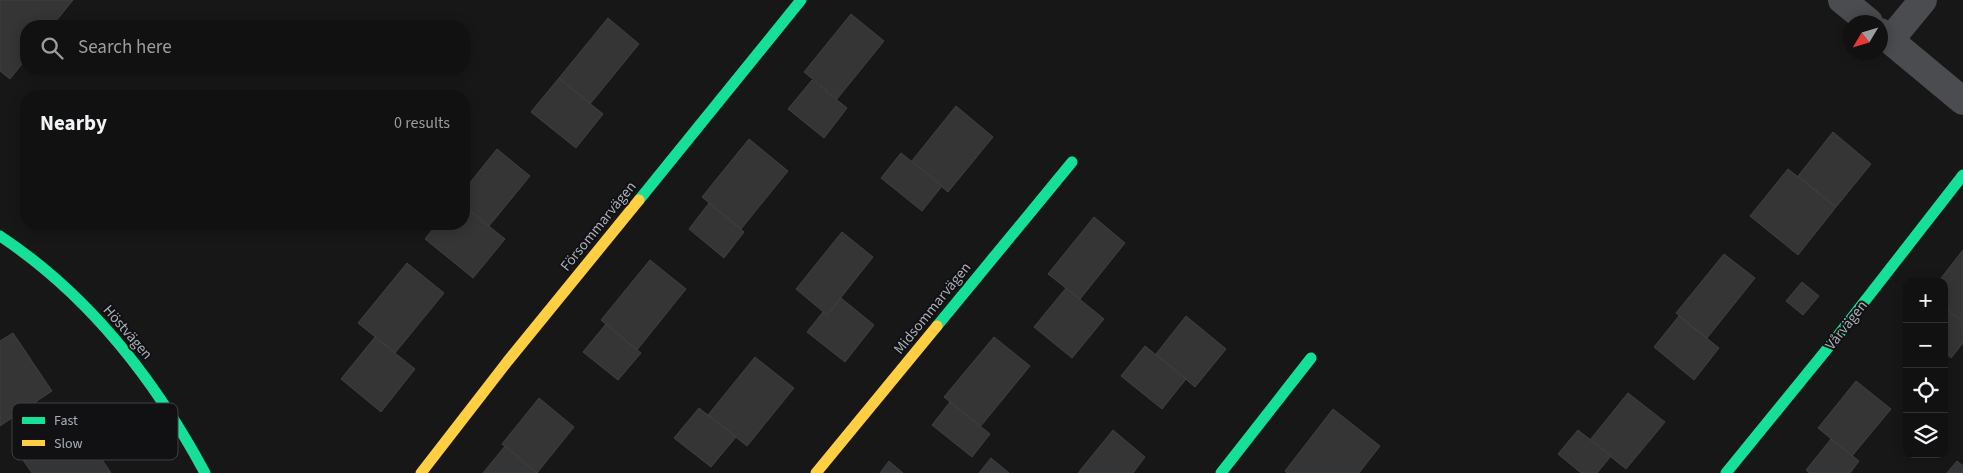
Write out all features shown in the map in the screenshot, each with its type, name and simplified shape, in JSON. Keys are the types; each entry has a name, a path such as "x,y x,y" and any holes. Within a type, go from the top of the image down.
{"street":[{"name":"Försommarvägen","path":"421,473 507,362 801,0"},
{"path":"1842,0 1860,15"},
{"path":"1888,33 1922,0"},
{"path":"1888,38 1963,101"},
{"name":"Midsommarvägen","path":"816,473 1072,162"},
{"name":"Vårvägen","path":"1726,473 1836,338 1963,175"},
{"name":"Höstvägen","path":"0,236 22,250 87,307 131,355 165,403"},
{"path":"1222,473 1312,358"},
{"name":"Höstvägen","path":"178,426 205,473"}],"building":[{"path":"0,0 73,0 57,20 20,20 20,66 10,79 0,71"},
{"path":"851,14 884,41 837,99 804,72"},
{"path":"608,18 639,44 590,104 559,78"},
{"path":"559,78 603,114 576,148 531,112"},
{"path":"812,80 847,108 824,138 788,109"},
{"path":"956,106 993,137 948,192 911,162"},
{"path":"1833,132 1871,164 1836,207 1798,176"},
{"path":"749,139 788,171 741,229 702,197"},
{"path":"497,149 530,176 489,226 470,211 470,183"},
{"path":"901,153 942,186 922,211 881,178"},
{"path":"1788,169 1836,207 1798,255 1750,216"},
{"path":"709,203 744,232 724,258 689,229"},
{"path":"470,211 505,239 473,278 425,239 432,230 470,230"},
{"path":"1094,217 1125,243 1080,299 1048,274"},
{"path":"842,232 873,257 827,315 796,289"},
{"path":"1963,250 1963,322 1948,310 1948,278 1941,278"},
{"path":"1724,254 1755,278 1707,338 1676,313"},
{"path":"650,260 686,289 637,350 601,320"},
{"path":"407,263 444,293 395,353 358,323"},
{"path":"1802,282 1819,296 1803,315 1786,301"},
{"path":"1066,288 1104,319 1072,358 1034,327"},
{"path":"841,298 874,325 845,362 807,332 823,312 827,315"},
{"path":"1948,310 1963,322 1963,343 1951,358 1948,355"},
{"path":"1186,316 1226,349 1195,387 1156,354"},
{"path":"1679,316 1719,348 1694,380 1654,347"},
{"path":"606,324 641,353 618,380 583,352"},
{"path":"13,333 52,391 34,403 12,403 12,418 0,426 0,341"},
{"path":"375,337 415,369 381,412 341,379"},
{"path":"994,337 1030,366 980,427 944,397"},
{"path":"1145,346 1186,379 1162,409 1121,376"},
{"path":"755,357 794,388 747,446 708,415"},
{"path":"1856,381 1891,409 1852,456 1818,428"},
{"path":"1628,393 1665,422 1626,469 1590,440"},
{"path":"539,398 574,427 537,473 502,444"},
{"path":"950,402 990,434 972,457 932,425"},
{"path":"699,408 736,437 711,467 674,438"},
{"path":"1333,409 1380,446 1359,473 1287,473 1285,471"},
{"path":"1113,430 1145,457 1133,473 1078,473"},
{"path":"1578,430 1611,456 1597,473 1581,473 1558,454"},
{"path":"1831,439 1859,461 1850,473 1809,473 1806,470"},
{"path":"505,446 537,473 483,473"},
{"path":"991,458 1009,473 979,473"},
{"path":"23,460 102,460 111,473 32,473"},
{"path":"889,461 903,473 880,473"},
{"path":"1957,461 1963,466 1963,473 1947,473"}],"traffic: fast":[{"path":"639,200 801,0"},
{"path":"937,326 1072,162"},
{"path":"1726,473 1836,338 1963,175"},
{"path":"0,236 32,259 91,312 142,373 163,403"},
{"path":"1221,473 1311,358"},
{"path":"178,428 205,473"}],"traffic: slow":[{"path":"421,473 507,362 639,200"},
{"path":"816,473 937,326"}]}
